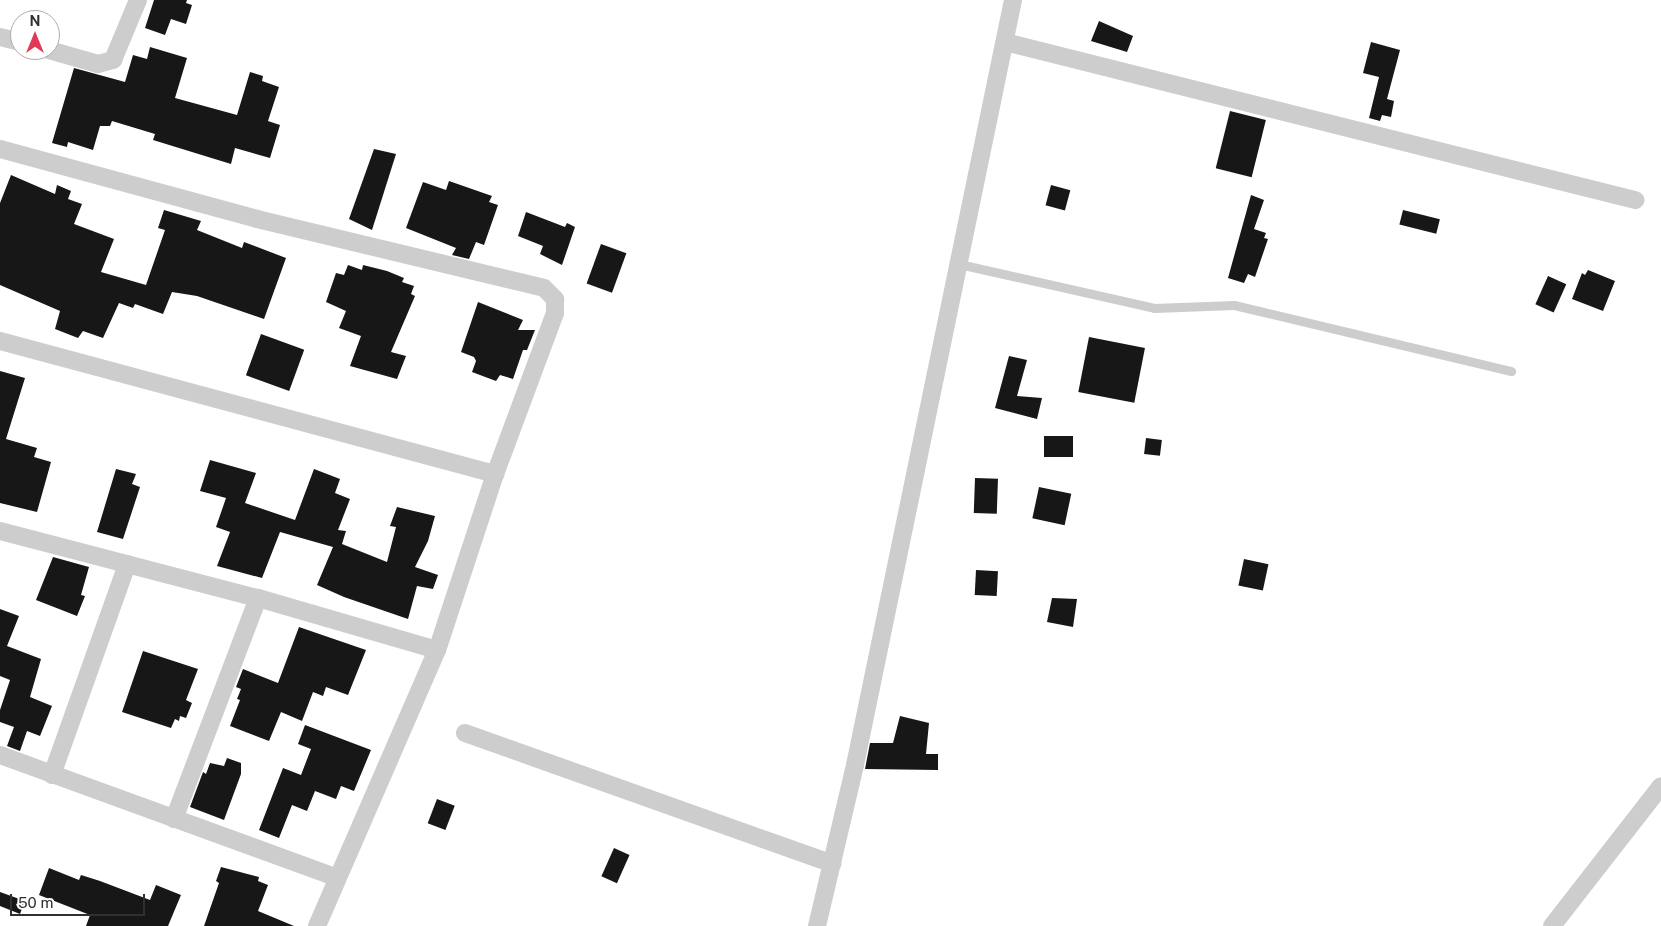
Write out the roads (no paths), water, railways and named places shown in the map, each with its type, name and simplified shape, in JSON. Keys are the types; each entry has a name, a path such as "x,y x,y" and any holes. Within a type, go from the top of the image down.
{"street":[{"path":"60,53 98,64 113,60 138,0"},
{"path":"817,926 832,864 1014,0"},
{"path":"1005,42 1636,200"},
{"path":"0,149 257,220 544,288 555,299 556,313 495,474 437,650 336,877 317,926"},
{"path":"0,341 495,474"},
{"path":"0,530 258,598 437,650"},
{"path":"52,775 127,564"},
{"path":"174,819 258,598"},
{"path":"465,733 832,864"},
{"path":"0,755 336,877"},
{"path":"1552,926 1661,786"}],"lane":[{"path":"959,264 1154,308 1234,305 1510,371"}]}
